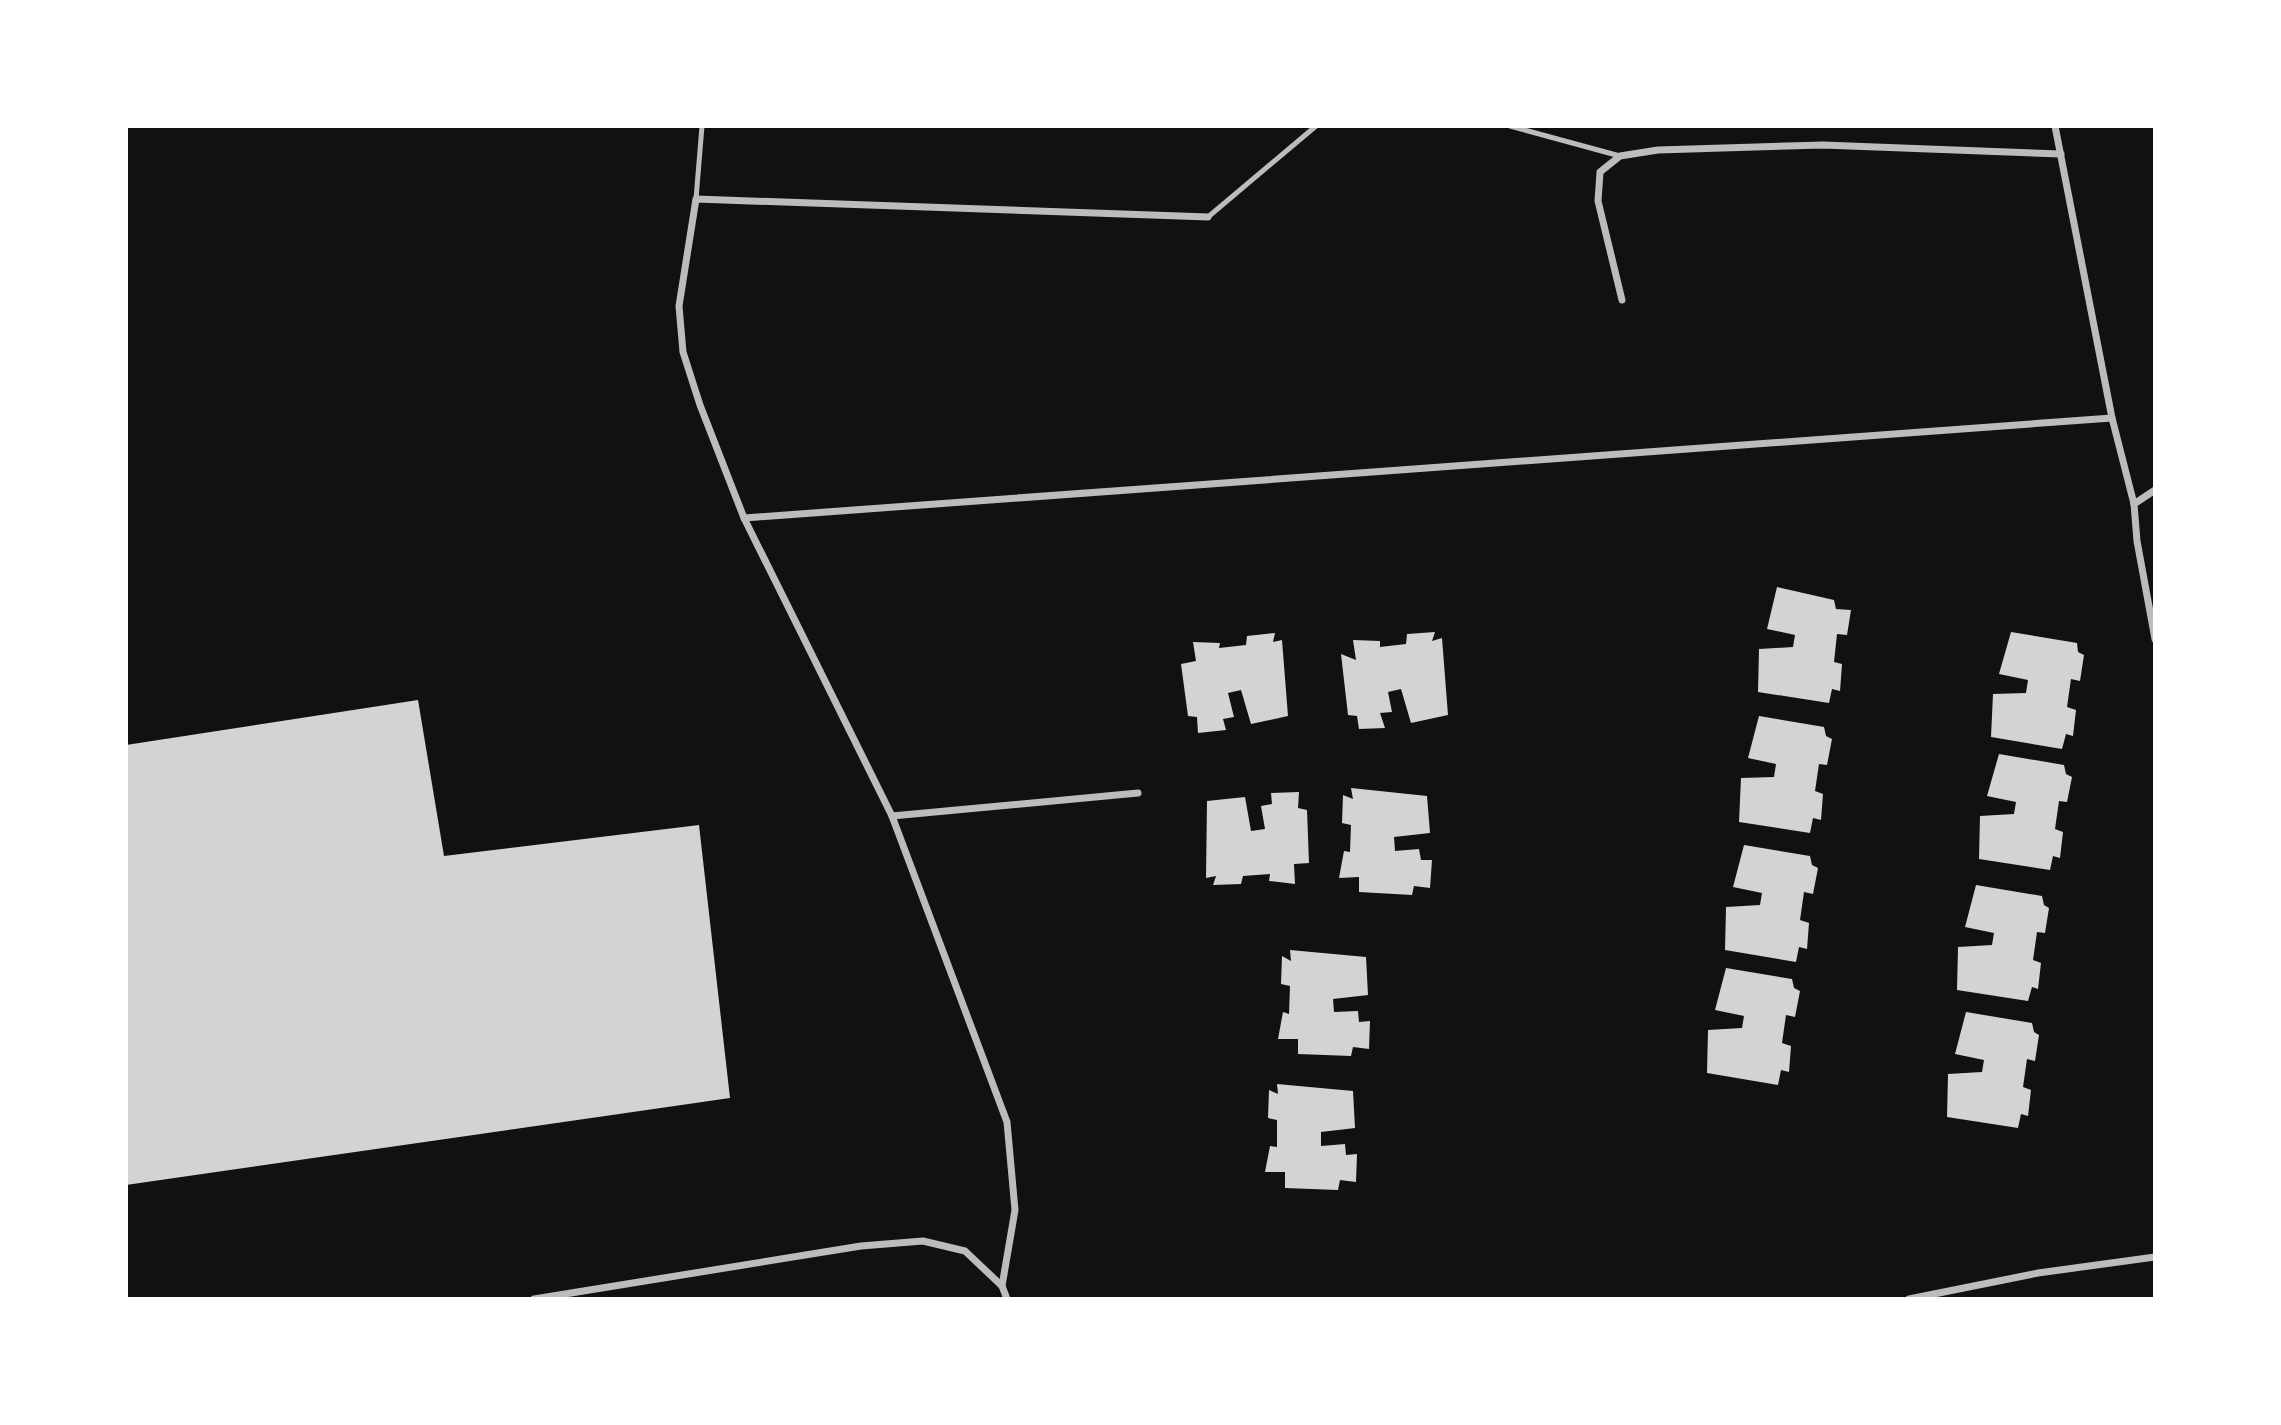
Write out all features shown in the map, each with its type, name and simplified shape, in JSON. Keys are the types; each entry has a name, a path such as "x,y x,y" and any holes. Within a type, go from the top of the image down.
{"street":[{"path":"2055,126 2112,418 2134,503 2137,541 2155,639"},
{"path":"1622,300 1598,201 1600,172 1620,156 1658,150 1823,145 2061,154"},
{"path":"1002,1286 1014,1209 1007,1122 892,816 744,518 700,405 683,352 679,306 696,199 1208,216"},
{"path":"744,518 2112,418"},
{"path":"2134,503 2155,489"},
{"path":"892,816 1138,793"},
{"path":"534,1299 861,1246 923,1241 965,1251 1002,1286 1007,1299"},
{"path":"1909,1299 2038,1273 2155,1256"}],"lane":[{"path":"696,199 702,126"},
{"path":"1208,216 1317,126"},
{"path":"1510,126 1620,156"}],"building":[{"path":"1777,587 1834,600 1836,609 1851,610 1847,635 1837,634 1834,662 1842,664 1840,691 1832,689 1829,703 1758,692 1759,649 1793,647 1795,635 1767,629"},
{"path":"1435,632 1432,641 1442,638 1448,715 1411,723 1401,689 1388,692 1392,712 1380,713 1385,728 1359,729 1357,716 1348,715 1341,654 1356,660 1353,640 1380,641 1380,647 1406,644 1407,634"},
{"path":"2011,632 2077,643 2078,652 2084,655 2080,681 2071,679 2067,707 2076,710 2073,736 2066,734 2062,749 1991,737 1993,694 2026,693 2028,680 1999,674"},
{"path":"1275,633 1273,642 1282,640 1288,716 1251,724 1241,690 1228,693 1234,717 1223,719 1226,730 1198,733 1197,717 1188,716 1181,664 1196,661 1193,642 1220,643 1219,648 1246,645 1247,636"},
{"path":"418,700 444,856 699,825 730,1098 126,1185 126,745"},
{"path":"1759,716 1824,727 1826,736 1832,739 1827,765 1819,764 1815,791 1823,794 1821,820 1813,818 1810,833 1739,822 1741,778 1774,777 1776,764 1748,758"},
{"path":"1999,754 2064,765 2066,774 2072,777 2067,802 2059,801 2055,829 2063,832 2060,858 2053,856 2050,870 1979,859 1980,816 2014,814 2016,802 1987,796"},
{"path":"1351,788 1427,796 1430,833 1394,837 1395,851 1419,849 1421,860 1432,860 1430,888 1414,886 1412,895 1359,892 1359,877 1339,878 1344,851 1350,852 1351,825 1342,823 1343,795 1353,799"},
{"path":"1299,792 1298,808 1307,810 1309,863 1294,864 1295,884 1269,881 1270,874 1243,876 1241,884 1213,885 1216,876 1206,878 1207,801 1245,797 1251,831 1265,829 1261,806 1272,804 1271,793"},
{"path":"1744,845 1810,856 1812,865 1818,868 1813,894 1804,892 1800,920 1809,923 1807,949 1799,947 1796,962 1725,950 1726,907 1760,905 1762,893 1733,887"},
{"path":"1976,885 2042,896 2044,905 2049,908 2045,933 2037,932 2033,960 2041,963 2038,989 2032,987 2028,1001 1957,990 1958,947 1992,945 1994,933 1965,927"},
{"path":"1290,950 1366,957 1368,995 1333,999 1334,1012 1358,1011 1359,1022 1370,1021 1369,1049 1353,1047 1351,1056 1298,1054 1298,1039 1278,1039 1283,1012 1289,1014 1290,986 1281,984 1282,956 1291,961"},
{"path":"1726,968 1792,979 1794,988 1800,991 1795,1017 1786,1015 1782,1043 1791,1046 1789,1072 1781,1070 1778,1085 1707,1073 1708,1030 1742,1028 1744,1016 1715,1010"},
{"path":"1966,1012 2032,1023 2034,1032 2039,1035 2035,1061 2027,1059 2023,1087 2031,1090 2028,1116 2021,1114 2018,1128 1947,1117 1948,1074 1982,1072 1984,1060 1955,1054"},
{"path":"1277,1084 1353,1091 1355,1128 1321,1132 1321,1146 1345,1144 1346,1155 1357,1154 1356,1182 1340,1180 1338,1190 1285,1188 1285,1172 1265,1172 1270,1146 1277,1147 1277,1120 1268,1118 1269,1090 1278,1094"}]}
